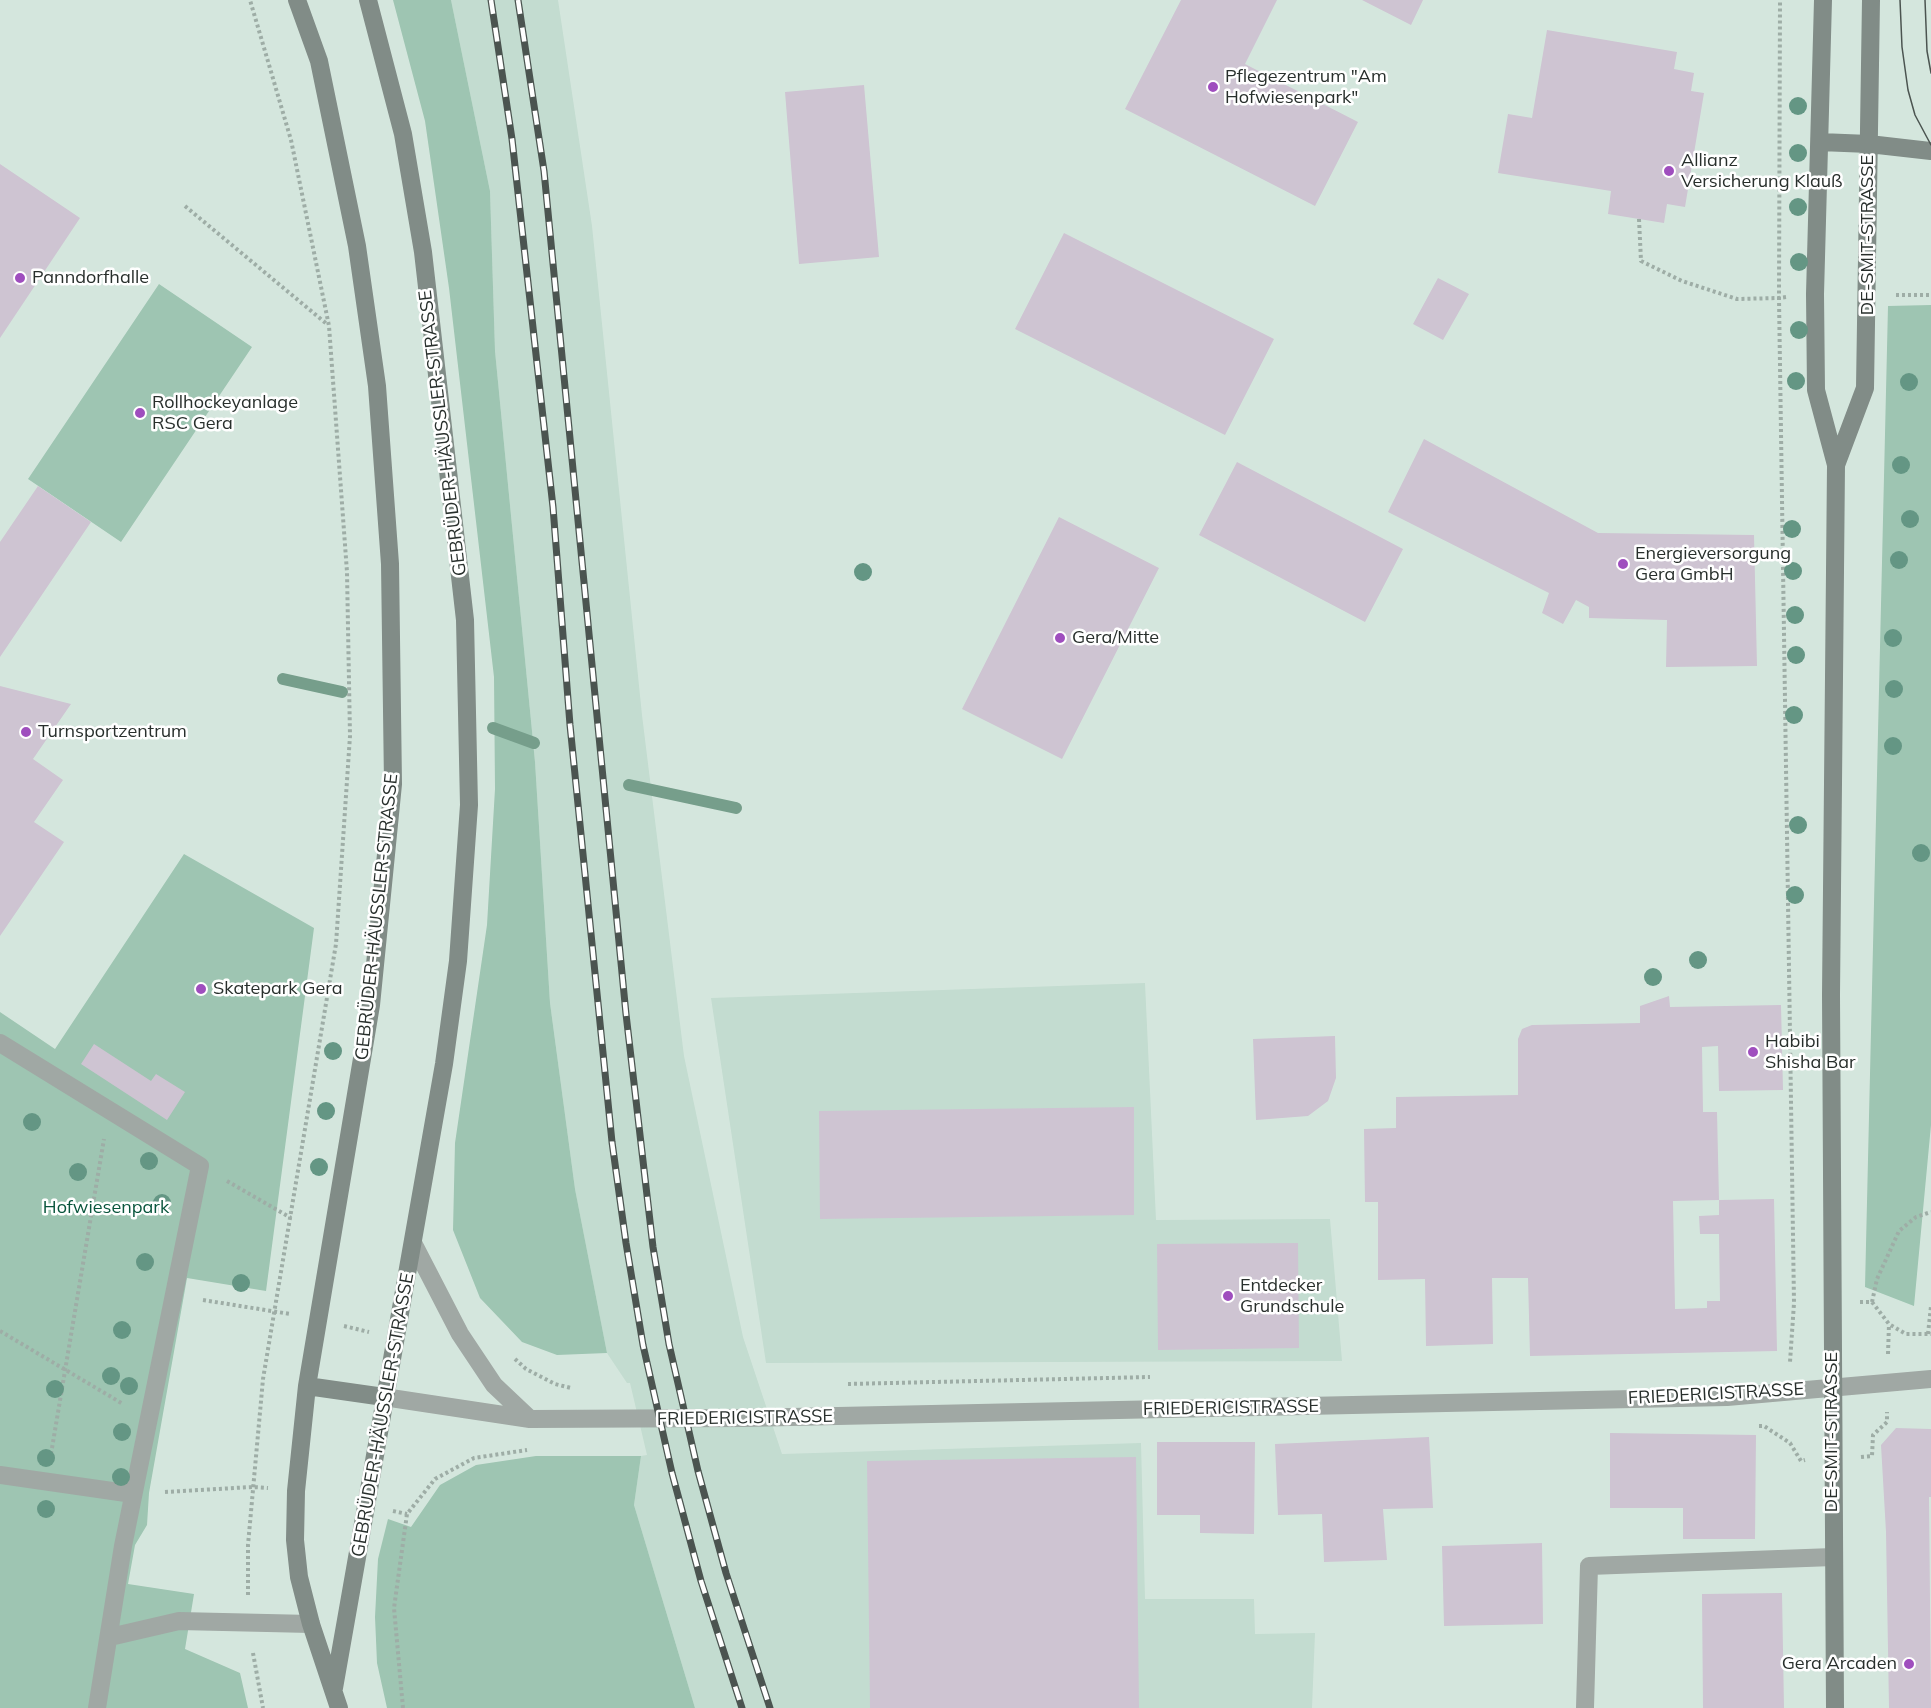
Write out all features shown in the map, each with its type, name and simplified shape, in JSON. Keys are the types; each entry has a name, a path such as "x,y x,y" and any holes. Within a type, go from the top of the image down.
{"main road":[{"name":"GEBRÜDER-HÄUSSLER-STRASSE","path":"297,0 319,61 357,246 377,386 390,564 393,784 371,1005 307,1386 296,1491 295,1540 299,1577 311,1624 339,1708"},
{"name":"GEBRÜDER-HÄUSSLER-STRASSE","path":"334,1690 444,1064 458,961 469,805 465,620 423,252 403,134 368,0"},
{"name":"DE-SMIT-STRASSE","path":"1824,0 1815,294 1816,390 1836,465 1831,1301 1835,1708"},
{"name":"DE-SMIT-STRASSE","path":"1836,465 1865,388 1871,0"},
{"path":"1820,142 1869,144 1931,152"},
{"path":"307,1386 384,1397"}],"street":[{"path":"0,1043 200,1166 133,1494 97,1708"},
{"path":"414,1245 460,1334 494,1385 530,1419"},
{"name":"FRIEDERICISTRASSE","path":"384,1397 530,1419 756,1418 1692,1398 1931,1379"},
{"path":"0,1475 133,1494"},
{"path":"1585,1708 1589,1566 1833,1557"},
{"path":"110,1636 179,1621 311,1624"}],"path":[{"path":"250,0 291,140 329,326 347,572 350,736 336,944 263,1379 252,1486 248,1545 248,1623 263,1708"},
{"path":"1779,1363 1791,1362 1794,1303 1779,298 1780,0"},
{"path":"185,206 329,326"},
{"path":"1639,219 1641,261 1682,281 1737,299 1815,294"},
{"path":"1868,294 1931,295"},
{"path":"47,1482 108,1111"},
{"path":"200,1166 291,1218"},
{"path":"1931,1212 1916,1217 1899,1231 1877,1279 1872,1302 1889,1324 1906,1334 1929,1334 1931,1306"},
{"path":"202,1299 276,1310 397,1338"},
{"path":"1794,1303 1872,1302"},
{"path":"0,1331 148,1419"},
{"path":"508,1353 526,1369 555,1384 575,1388"},
{"path":"843,1384 1161,1377"},
{"path":"1752,1426 1764,1426 1790,1443 1801,1461"},
{"path":"403,1708 394,1608 407,1514 435,1479 474,1458 536,1449"},
{"path":"133,1494 252,1486 296,1491"},
{"path":"366,1504 407,1514"}],"shaded area":[{"path":"451,0 558,0 592,226 642,715 684,1056 743,1337 782,1454 1141,1443 1145,1599 1254,1599 1255,1634 1315,1633 1312,1708 695,1708 634,1505 641,1456 647,1455 630,1383 627,1383 607,1353 575,1189 550,1003 535,762 495,351 490,191"},
{"path":"1145,983 1156,1220 1330,1219 1342,1361 766,1363 711,998"}],"green space":[{"path":"393,0 451,0 490,191 495,351 535,762 550,1003 575,1189 607,1353 557,1355 522,1342 480,1298 453,1230 455,1143 487,925 495,789 494,677 449,288 425,121"},
{"name":"Rollhockeyanlage RSC Gera","path":"159,284 252,347 121,542 28,479"},
{"path":"1931,305 1931,1125 1914,1306 1865,1287 1888,306"},
{"name":"Hofwiesenpark","path":"184,854 314,928 266,1291 187,1278 149,1493 147,1525 135,1545 128,1584 194,1594 185,1649 240,1673 248,1708 0,1708 0,1012 55,1049"},
{"path":"536,1456 641,1456 634,1505 695,1708 387,1708 377,1663 375,1617 378,1559 388,1519 411,1527 440,1485 476,1465"}],"building":[{"name":"Pflegezentrum \"Am Hofwiesenpark\"","path":"1181,0 1277,0 1245,64 1358,122 1315,206 1125,109"},
{"name":"Pflegezentrum \"Am Hofwiesenpark\"","path":"1362,0 1423,0 1411,25"},
{"path":"1547,30 1677,52 1674,69 1694,73 1691,91 1704,93 1685,207 1667,204 1664,223 1608,214 1611,191 1498,173 1508,114 1532,118"},
{"path":"864,85 879,257 799,264 785,92"},
{"name":"Panndorfhalle","path":"0,164 80,218 0,338"},
{"path":"1064,233 1274,339 1225,435 1015,329"},
{"path":"1438,278 1469,294 1443,340 1413,324"},
{"name":"Energieversorgung Gera GmbH","path":"1424,439 1598,533 1754,535 1757,666 1666,667 1667,620 1589,618 1589,607 1576,600 1563,624 1542,613 1549,593 1388,512"},
{"path":"1237,462 1403,549 1365,622 1199,535"},
{"path":"38,486 91,522 0,657 0,542"},
{"name":"Gera/Mitte","path":"1059,517 1159,568 1062,759 962,709"},
{"path":"0,686 71,704 33,759 63,780 34,822 64,842 0,936"},
{"path":"1669,996 1670,1007 1781,1005 1783,1090 1719,1091 1718,1046 1702,1047 1703,1112 1717,1112 1719,1200 1774,1199 1777,1351 1530,1356 1528,1278 1492,1278 1493,1344 1426,1346 1425,1279 1378,1280 1378,1202 1365,1202 1364,1129 1396,1128 1396,1097 1518,1095 1518,1039 1522,1029 1532,1025 1640,1023 1640,1006","holes":["1719,1200 1719,1215 1699,1216 1700,1234 1719,1234 1720,1301 1707,1301 1707,1308 1675,1309 1673,1201"]},
{"path":"1335,1036 1336,1078 1328,1101 1308,1116 1256,1120 1253,1039"},
{"path":"94,1044 151,1081 156,1074 185,1092 167,1120 81,1064"},
{"path":"1134,1107 1134,1215 820,1219 819,1111"},
{"name":"Entdecker Grundschule","path":"1298,1243 1299,1348 1158,1350 1157,1244"},
{"path":"1896,1428 1931,1429 1931,1497 1929,1497 1931,1708 1889,1708 1886,1532 1881,1445"},
{"path":"1610,1433 1756,1435 1755,1539 1683,1539 1683,1508 1610,1508"},
{"path":"1429,1437 1433,1508 1383,1509 1387,1560 1324,1562 1322,1514 1278,1515 1275,1444"},
{"path":"1157,1442 1255,1442 1254,1534 1200,1533 1200,1515 1157,1515"},
{"path":"1136,1457 1139,1708 870,1708 867,1461"},
{"path":"1542,1543 1543,1624 1444,1626 1442,1546"},
{"path":"1782,1593 1784,1708 1703,1708 1702,1594"}],"waterway":[{"path":"283,679 342,692"},
{"path":"493,728 534,743"},
{"path":"629,785 736,808"}],"tram line":[{"path":"1900,0 1902,47 1908,90 1915,115 1931,145"},
{"path":"1925,0 1927,51 1931,73"}],"railway":[{"path":"491,0 512,139 553,507 570,725 612,1142 626,1243 643,1345 672,1473 701,1581 742,1708"},
{"path":"518,0 544,171 626,1014 653,1247 669,1344 698,1471 726,1573 770,1708"}],"place":[{"name":"Pflegezentrum \"Am Hofwiesenpark\"","path":"1213,87"},
{"name":"Allianz Versicherung Klauß","path":"1669,171"},
{"name":"Panndorfhalle","path":"20,278"},
{"name":"Rollhockeyanlage RSC Gera","path":"140,413"},
{"name":"Energieversorgung Gera GmbH","path":"1623,564"},
{"name":"Gera/Mitte","path":"1060,638"},
{"name":"Turnsportzentrum","path":"26,732"},
{"name":"Skatepark Gera","path":"201,989"},
{"name":"Habibi Shisha Bar","path":"1753,1052"},
{"name":"Entdecker Grundschule","path":"1228,1296"},
{"name":"Gera Arcaden","path":"1909,1664"}]}
